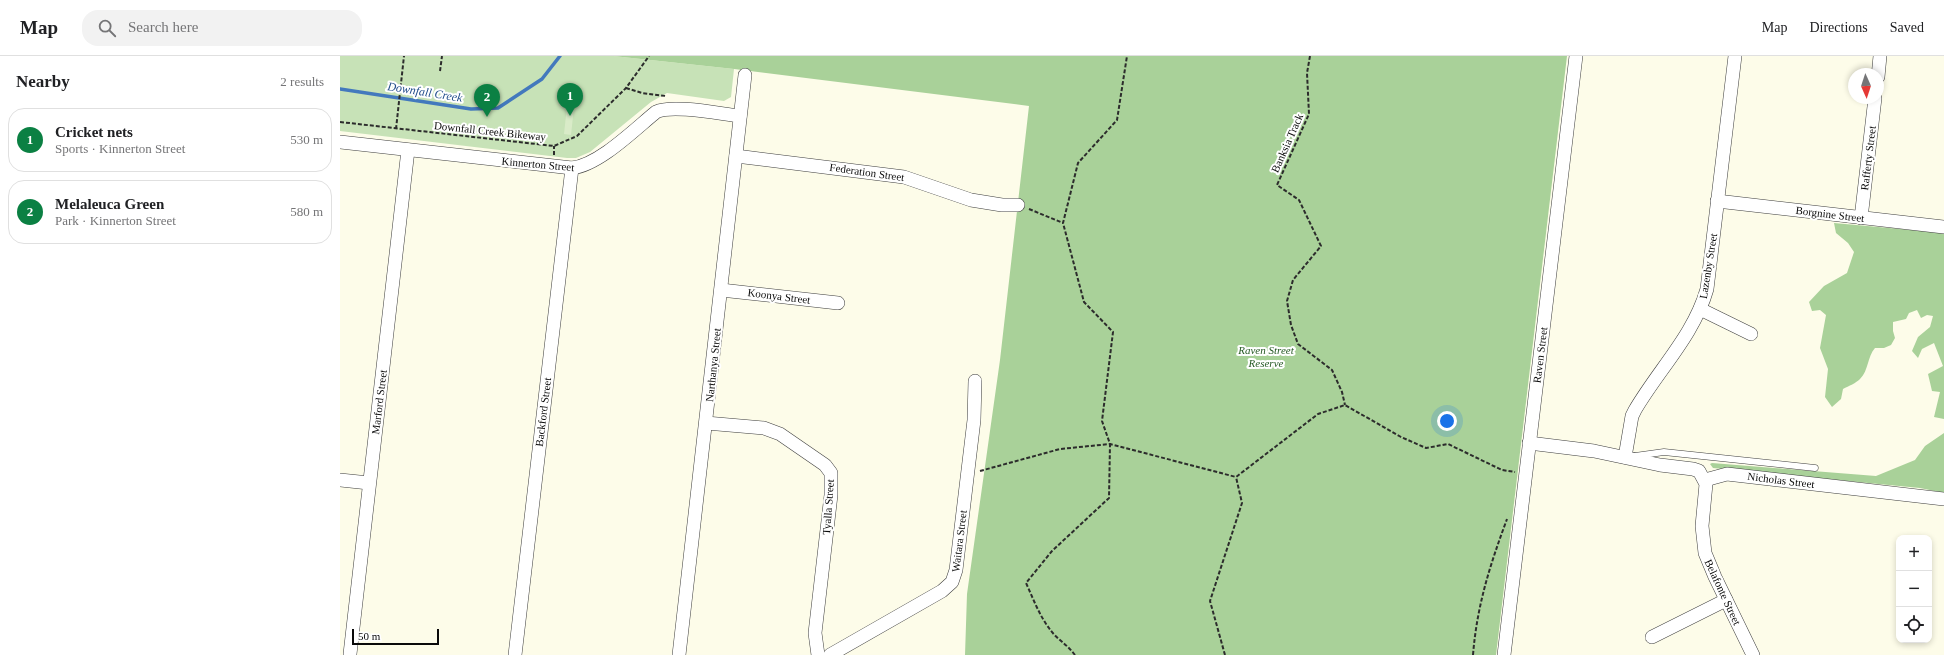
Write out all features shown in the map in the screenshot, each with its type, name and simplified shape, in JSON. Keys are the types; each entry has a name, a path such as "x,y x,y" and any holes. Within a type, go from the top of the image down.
{"street":[{"name":"Raven Street","path":"1504,655 1576,56"},
{"name":"Lazenby Street","path":"1625,457 1632,416 1687,333 1700,309 1708,280 1734,56"},
{"path":"1879,68 1880,56"},
{"name":"Narthanya Street","path":"679,655 745,75"},
{"name":"Rafferty Street","path":"1861,218 1874,104"},
{"name":"Kinnerton Street","path":"340,142 572,168 585,166 597,160 656,112 663,109 740,116"},
{"name":"Marford Street","path":"349,654 408,150"},
{"name":"Federation Street","path":"736,156 904,177 971,200 1018,205"},
{"name":"Backford Street","path":"515,655 572,168"},
{"name":"Borgnine Street","path":"1717,201 1944,227"},
{"name":"Koonya Street","path":"721,290 838,303"},
{"path":"1700,309 1751,334"},
{"name":"Waitara Street","path":"830,655 942,591 952,582 956,570 974,420 975,381"},
{"name":"Tyalla Street","path":"706,423 772,431 820,460 831,473 831,495 815,633 818,655"},
{"name":"Nicholas Street","path":"1529,443 1594,451 1660,465 1693,469 1699,471 1705,480 1718,475 1731,474 1944,499"},
{"path":"340,480 369,483"},
{"name":"Belafonte Street","path":"1705,480 1706,488 1702,526 1703,540 1709,564 1753,655"},
{"path":"1652,637 1726,600"}],"lane":[{"name":"Nicholas Street","path":"1625,457 1664,452 1815,468"}],"path":[{"path":"396,129 404,56"},
{"path":"440,71 442,56"},
{"name":"Downfall Creek Bikeway","path":"340,122 554,146 577,136 626,88 649,56"},
{"path":"1075,655 1068,646 1060,642 1048,628 1026,583 1052,551 1109,498 1110,444 1102,421 1113,332 1084,302 1063,223 1078,163 1117,120 1127,56"},
{"name":"Banksia Track","path":"1310,56 1307,73 1309,114 1277,185 1299,200 1321,246 1293,280 1287,301 1291,325 1298,344 1332,370 1342,392 1345,405"},
{"path":"1018,205 1063,223"},
{"path":"1236,477 1318,414 1345,405 1401,437 1426,448 1448,444 1502,470 1526,473"},
{"path":"967,474 1060,449 1110,444 1236,477"},
{"path":"1225,655 1210,601 1242,503 1236,477"},
{"path":"1473,655 1476,624 1489,567 1510,513"}],"green space":[{"path":"340,56 613,56 734,69 731,97 724,101 667,93 651,102 590,152 576,158 567,158 340,131"},
{"name":"Raven Street Reserve","path":"613,56 1567,56 1496,655 965,655 967,594 1000,360 1029,106 734,69"},
{"path":"568,97 575,98 571,135 564,134"},
{"path":"1834,223 1944,233 1944,419 1934,417 1940,392 1932,391 1928,374 1943,366 1934,343 1922,349 1918,358 1912,351 1918,337 1930,327 1933,316 1927,315 1921,318 1917,310 1909,313 1906,319 1893,322 1895,338 1891,345 1884,348 1875,348 1863,375 1856,382 1843,389 1841,399 1832,407 1825,397 1828,369 1820,348 1826,315 1820,310 1812,311 1809,302 1824,286 1847,273 1854,252 1848,243 1836,233"},
{"path":"1944,433 1944,493 1920,488 1713,468 1710,464 1876,476 1915,460 1925,446"}],"waterway":[{"name":"Downfall Creek","path":"340,89 471,109 498,108 542,79 560,56"}],"place":[{"name":"Cricket nets","path":"570,116"},
{"name":"Melaleuca Green","path":"487,117"}]}
